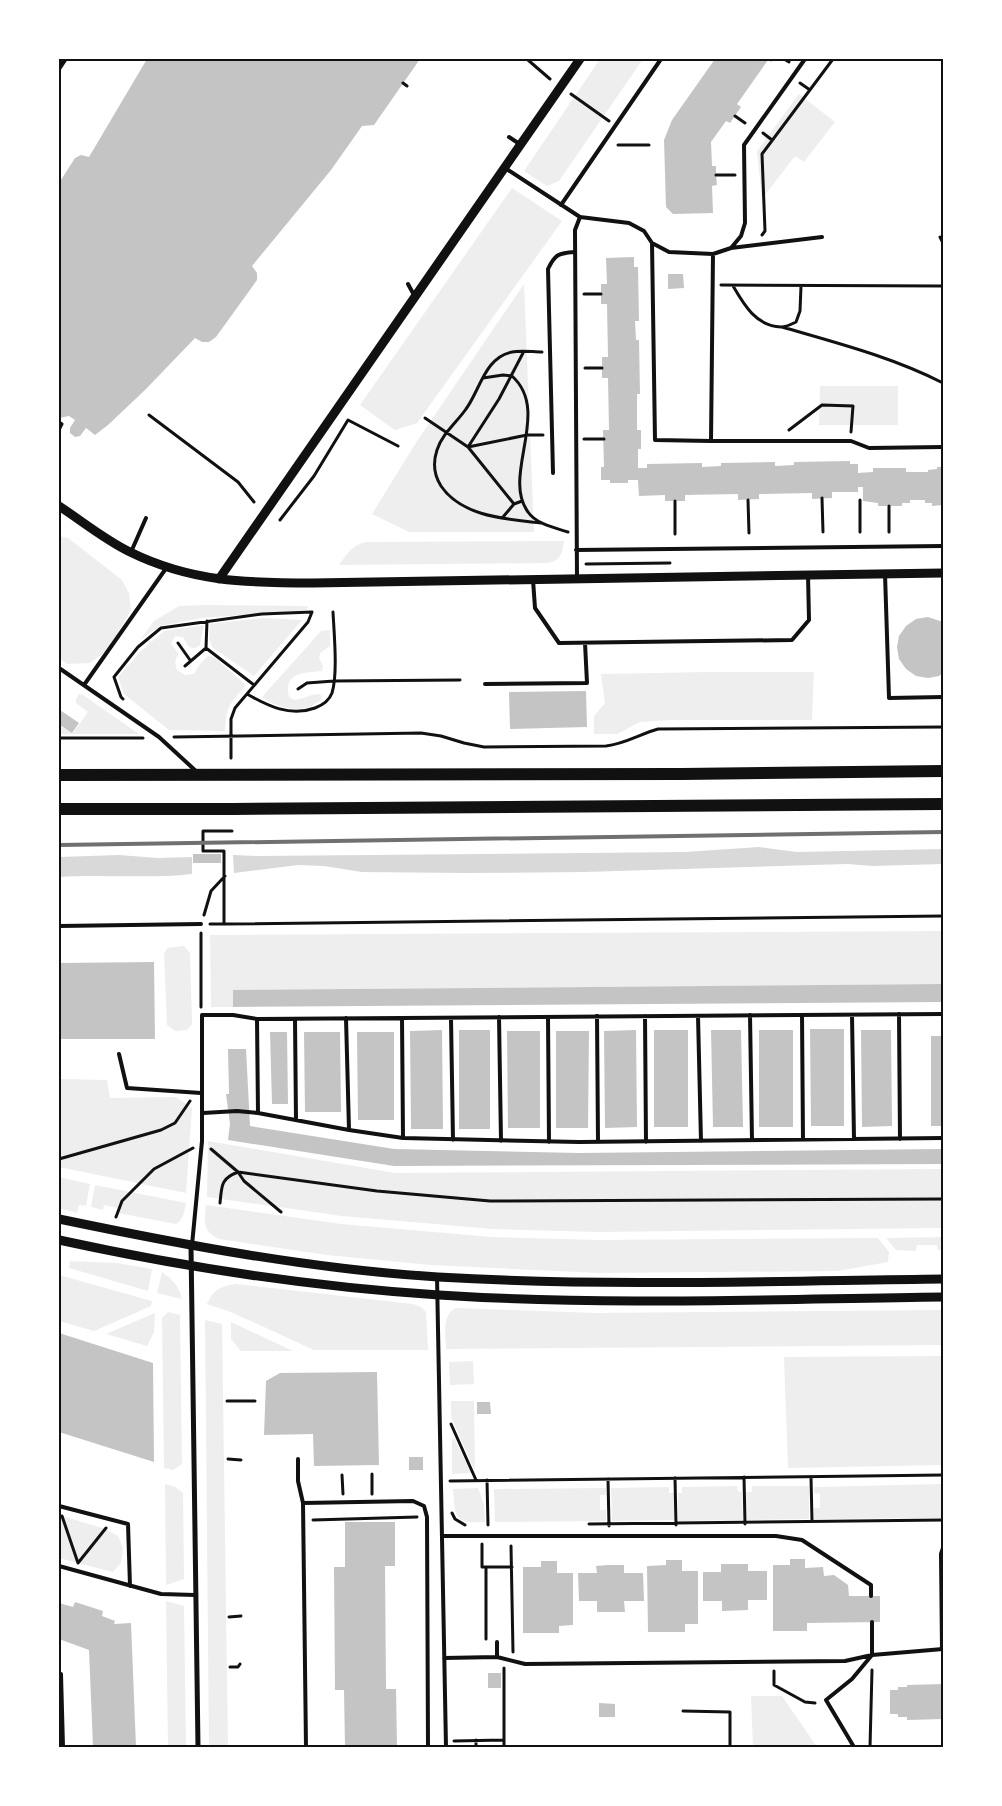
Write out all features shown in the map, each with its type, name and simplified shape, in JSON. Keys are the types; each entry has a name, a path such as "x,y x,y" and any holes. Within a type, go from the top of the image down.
{"main road":[{"path":"59,775 943,772"},
{"path":"59,809 943,804"}],"street":[{"path":"59,68 65,59"},
{"path":"219,580 580,59"},
{"path":"59,506 131,552 191,575 219,580 313,584 943,573"},
{"path":"59,1220 192,1246 327,1266 437,1277 634,1283 943,1279"},
{"path":"59,1240 138,1258 190,1266 316,1283 437,1295 633,1301 943,1297"},
{"path":"192,1246 190,1266 198,1747"}],"lane":[{"path":"561,204 661,59"},
{"path":"731,248 741,236 745,223 744,145 805,59"},
{"path":"509,137 521,145"},
{"path":"505,168 580,217 629,223 644,231 652,244 654,440 851,440 869,448 943,447"},
{"path":"577,578 575,230 580,217"},
{"path":"652,244 669,252 713,254 731,248 822,237"},
{"path":"553,473 548,269 552,260 560,253 575,252"},
{"path":"711,440 713,254"},
{"path":"408,284 415,297"},
{"path":"131,552 146,518"},
{"path":"576,550 943,546"},
{"path":"84,685 167,567"},
{"path":"533,580 535,608 559,643 792,640 809,620 808,574"},
{"path":"886,574 890,698 943,697"},
{"path":"485,684 587,683 585,643"},
{"path":"59,668 159,737 199,774"},
{"path":"59,926 201,924"},
{"path":"899,1014 900,1139"},
{"path":"192,1246 202,1141 202,1015 233,1015 257,1019 295,1019 943,1014"},
{"path":"750,1015 752,1140"},
{"path":"802,1015 803,1140"},
{"path":"852,1015 854,1139"},
{"path":"597,1016 598,1142"},
{"path":"645,1016 646,1142"},
{"path":"698,1016 701,1141"},
{"path":"499,1017 501,1140"},
{"path":"548,1017 549,1142"},
{"path":"346,1018 349,1130"},
{"path":"402,1018 403,1138"},
{"path":"451,1018 453,1140"},
{"path":"257,1019 258,1113"},
{"path":"295,1019 296,1120"},
{"path":"119,1054 127,1088 201,1092"},
{"path":"203,1113 237,1111 258,1113 403,1138 453,1140 646,1142 943,1138"},
{"path":"437,1277 446,1747"},
{"path":"298,1459 298,1481 303,1503 306,1747"},
{"path":"303,1503 413,1501 424,1506 427,1517 428,1747"},
{"path":"59,1506 128,1524 130,1586"},
{"path":"442,1536 776,1536 802,1540 871,1585 871,1596"},
{"path":"444,1658 497,1657 525,1664 844,1661 872,1655 943,1649 941,1554 943,1548"},
{"path":"59,1566 161,1594 195,1594"},
{"path":"854,1747 826,1700 852,1679 872,1655 872,1622"},
{"path":"496,1642 497,1657"},
{"path":"59,1674 61,1674 63,1747"}],"path":[{"path":"784,59 789,62"},
{"path":"751,246 765,231 762,154 833,59"},
{"path":"528,60 550,79"},
{"path":"403,83 407,86"},
{"path":"570,93 615,125"},
{"path":"735,116 745,123"},
{"path":"618,145 649,145"},
{"path":"716,175 734,175"},
{"path":"940,237 943,243"},
{"path":"713,285 943,286"},
{"path":"733,285 748,311 764,323 878,355 914,368 943,383"},
{"path":"782,327 796,322 800,311 801,286"},
{"path":"589,294 601,294"},
{"path":"468,447 500,399 523,352 501,355 492,362 466,409 447,432 437,449 434,466 437,480 458,504 476,512 541,523 576,535"},
{"path":"590,368 602,368"},
{"path":"483,378 504,375 512,376 522,389 526,401 527,435 521,468 522,502 528,513 541,523"},
{"path":"775,441 822,406 853,406 851,440"},
{"path":"149,415 238,482 254,502"},
{"path":"425,418 468,447 514,504"},
{"path":"280,520 314,476 348,420 398,446"},
{"path":"59,422 62,424 59,430"},
{"path":"468,447 527,435"},
{"path":"591,439 604,439"},
{"path":"822,498 823,532"},
{"path":"748,500 749,533"},
{"path":"860,500 860,532"},
{"path":"675,501 676,534"},
{"path":"503,518 514,504 522,502"},
{"path":"889,506 889,532"},
{"path":"128,703 121,697 114,677 138,647 161,628 262,614 312,612 308,622 232,713 231,758"},
{"path":"246,694 275,708 288,711 307,711 328,701 332,694 334,681 334,612"},
{"path":"206,648 207,621"},
{"path":"178,643 190,660"},
{"path":"185,666 206,648"},
{"path":"206,648 254,685"},
{"path":"298,689 307,684 334,681 460,680"},
{"path":"59,738 421,733 484,747 606,746 617,745 658,730 943,727"},
{"path":"224,924 224,851 203,851 203,831 232,831"},
{"path":"202,1015 201,924 212,892 225,876"},
{"path":"201,924 943,916"},
{"path":"59,1159 161,1130 175,1123 196,1092"},
{"path":"116,1217 122,1201 154,1169 193,1149 202,1141 238,1172 244,1181 281,1212"},
{"path":"220,1203 224,1180 229,1175 238,1172 377,1192 490,1201 943,1199"},
{"path":"227,1401 255,1401"},
{"path":"448,1418 476,1480"},
{"path":"228,1459 241,1460"},
{"path":"450,1489 450,1481 476,1480 943,1475"},
{"path":"744,1477 744,1522"},
{"path":"811,1477 812,1521"},
{"path":"675,1478 676,1523"},
{"path":"608,1479 609,1524"},
{"path":"487,1480 488,1525"},
{"path":"450,1506 455,1519 461,1524 468,1526"},
{"path":"62,1516 78,1563 105,1529"},
{"path":"303,1521 427,1517"},
{"path":"580,1524 943,1520"},
{"path":"482,1525 496,1525"},
{"path":"511,1547 513,1661"},
{"path":"482,1548 482,1567 512,1567"},
{"path":"486,1567 487,1657"},
{"path":"230,1617 241,1616"},
{"path":"870,1747 873,1679 872,1655"},
{"path":"504,1659 504,1747"},
{"path":"774,1662 774,1685 805,1702 815,1703"},
{"path":"230,1667 238,1667 240,1664"},
{"path":"683,1711 730,1712 730,1747"},
{"path":"476,1740 476,1747"},
{"path":"446,1741 504,1740"}],"shaded area":[{"path":"600,59 643,59 559,181 547,186 524,171"},
{"path":"799,94 835,122 804,162 795,156 762,199 757,151"},
{"path":"512,188 562,221 417,423 395,430 360,405"},
{"path":"524,284 534,532 409,532 372,514 417,441"},
{"path":"820,386 898,386 898,425 819,425"},
{"path":"59,536 68,538 122,580 129,593 131,610 108,650 90,663 67,664 59,658"},
{"path":"564,541 560,556 548,563 339,565 353,548 366,542"},
{"path":"179,606 308,606 307,610 202,618 160,626 140,640 154,621"},
{"path":"263,618 302,620 254,676 212,647 209,639 210,624"},
{"path":"204,625 200,645 197,647 190,647 183,637 175,636 171,644 179,654 175,662 177,670 185,675 194,674 209,655 246,685 228,710 225,731 169,730 124,694 118,677 141,651 164,631"},
{"path":"330,630 330,646 320,653 319,658 323,666 322,671 296,675 289,683 288,689 289,697 294,700 319,694 322,696 321,700 307,707 294,709 277,705 262,697 321,631"},
{"path":"814,672 812,720 670,720 640,722 617,734 594,734 594,716 605,703 601,674"},
{"path":"79,694 139,734 59,734 59,724 73,733 88,712 76,703"},
{"path":"759,847 797,852 943,849 943,864 873,866 847,864 584,872 466,873 362,872 324,866 298,865 234,873 233,855 685,852"},
{"path":"119,855 158,858 192,857 192,874 59,877 59,857"},
{"path":"943,931 943,984 234,990 233,1007 211,1007 210,935"},
{"path":"184,946 190,953 192,1024 187,1030 175,1031 167,1025 164,954 167,948"},
{"path":"59,1079 107,1080 110,1098 176,1097 192,1108 186,1193 59,1167"},
{"path":"208,1141 395,1173 943,1169 943,1228 597,1232 493,1229 342,1216 207,1197"},
{"path":"59,1177 90,1184 86,1206 79,1205 77,1213 59,1208"},
{"path":"95,1185 186,1203 183,1215 176,1224 118,1213 118,1208 104,1205 103,1210 91,1207"},
{"path":"206,1205 341,1224 492,1237 597,1240 878,1238 889,1252 888,1262 838,1271 598,1273 431,1265 327,1255 219,1239 207,1229"},
{"path":"943,1237 943,1250 938,1250 937,1245 917,1245 916,1251 896,1250 886,1238"},
{"path":"70,1261 117,1263 152,1269 148,1291 69,1268"},
{"path":"162,1272 175,1284 182,1299 157,1293"},
{"path":"59,1275 152,1301 151,1306 94,1331 59,1321"},
{"path":"236,1284 413,1304 421,1307 426,1312 428,1350 314,1350 231,1312 207,1304 212,1295 218,1290"},
{"path":"456,1308 595,1313 943,1310 943,1345 446,1349 446,1320 451,1311"},
{"path":"168,1312 180,1315 182,1464 173,1470 164,1468 162,1318"},
{"path":"155,1313 154,1332 147,1346 106,1334"},
{"path":"205,1320 222,1324 228,1747 209,1747"},
{"path":"231,1322 293,1351 241,1351 231,1339"},
{"path":"943,1356 943,1465 788,1468 784,1357"},
{"path":"473,1361 474,1384 450,1385 449,1362"},
{"path":"451,1401 474,1401 475,1471 451,1417"},
{"path":"454,1438 471,1473 452,1474 452,1439"},
{"path":"165,1484 175,1487 183,1493 184,1579 166,1585"},
{"path":"943,1484 943,1518 814,1519 814,1508 820,1508 820,1494 814,1493 814,1487"},
{"path":"737,1486 738,1491 742,1492 743,1520 678,1521 678,1493 682,1493 682,1487"},
{"path":"752,1486 809,1486 809,1519 746,1520 746,1492 752,1492"},
{"path":"669,1487 669,1493 674,1493 674,1520 612,1521 611,1488"},
{"path":"478,1488 484,1504 485,1522 467,1522 462,1520 458,1517 454,1506 453,1489"},
{"path":"606,1488 606,1495 600,1495 600,1510 606,1510 606,1521 495,1522 494,1489"},
{"path":"59,1515 105,1529 118,1536 123,1548 121,1563 113,1572 59,1558"},
{"path":"166,1601 184,1606 186,1747 168,1747"},
{"path":"751,1696 782,1696 817,1747 753,1747"}],"building":[{"path":"147,59 420,59 374,125 362,126 331,170 252,266 257,273 257,280 216,337 209,342 202,342 195,338 108,425 95,435 86,428 80,436 75,437 70,433 70,428 75,420 69,416 59,418 59,183 75,158 81,155 89,157"},
{"path":"715,59 774,59 771,62 768,60 737,104 741,107 730,123 726,121 711,142 712,166 716,166 717,185 712,186 713,213 673,214 666,207 664,140 672,120"},
{"path":"634,257 634,267 638,267 639,321 635,321 636,340 639,340 640,394 637,394 637,430 641,430 641,449 638,449 638,468 647,468 647,464 702,463 702,467 721,466 721,463 775,462 775,466 794,465 794,462 850,461 850,464 858,464 858,473 873,472 873,468 906,468 906,472 928,472 928,470 937,469 937,467 943,467 943,505 932,506 932,503 925,503 925,500 910,500 910,503 902,503 902,506 878,506 878,503 863,501 863,487 858,487 858,492 832,492 832,498 812,499 812,493 759,494 759,499 738,500 738,494 685,495 685,501 665,501 665,495 639,496 638,480 628,480 628,483 610,483 610,480 601,480 601,467 604,467 603,430 609,430 608,378 602,378 602,357 608,357 607,304 601,304 601,284 607,284 606,258"},
{"path":"668,274 683,274 684,288 668,289"},
{"path":"928,617 943,622 943,673 939,676 928,678 916,676 906,669 899,659 897,647 899,636 906,626 916,619"},
{"path":"586,691 587,727 510,729 509,692"},
{"path":"60,710 79,723 72,733 59,724"},
{"path":"193,854 221,854 221,863 193,863"},
{"path":"154,962 155,1039 59,1039 59,963"},
{"path":"943,984 943,1002 233,1007 233,990"},
{"path":"810,1029 844,1029 844,1126 811,1126"},
{"path":"442,1030 443,1129 411,1129 410,1031"},
{"path":"459,1030 490,1030 490,1129 459,1129"},
{"path":"636,1030 637,1127 605,1128 604,1031"},
{"path":"654,1030 688,1030 688,1127 654,1127"},
{"path":"711,1030 741,1030 743,1127 713,1127"},
{"path":"759,1030 793,1030 793,1127 759,1127"},
{"path":"861,1030 891,1030 892,1126 862,1127"},
{"path":"507,1031 540,1031 540,1128 508,1128"},
{"path":"556,1031 589,1031 588,1128 556,1128"},
{"path":"270,1032 287,1032 288,1104 272,1104"},
{"path":"304,1032 340,1032 341,1112 305,1112"},
{"path":"357,1032 394,1032 394,1120 358,1120"},
{"path":"931,1036 943,1036 943,1126 931,1126"},
{"path":"228,1049 246,1049 250,1126 394,1149 579,1153 943,1149 943,1164 394,1166 228,1140 230,1124 226,1094 229,1094"},
{"path":"59,1333 153,1363 154,1462 59,1432"},
{"path":"377,1372 379,1465 314,1466 313,1434 264,1435 266,1381 280,1373"},
{"path":"477,1402 490,1402 491,1414 477,1414"},
{"path":"409,1457 423,1457 423,1470 409,1470"},
{"path":"345,1522 395,1522 395,1566 385,1566 386,1689 396,1689 397,1747 345,1747 344,1690 335,1690 334,1567 345,1567"},
{"path":"790,1559 805,1559 805,1568 823,1567 824,1576 834,1575 848,1585 849,1596 880,1596 880,1622 807,1623 807,1631 773,1631 773,1565 790,1565"},
{"path":"666,1560 682,1560 682,1571 698,1571 698,1624 685,1624 685,1632 648,1632 647,1566 666,1565"},
{"path":"541,1561 557,1561 557,1573 573,1573 573,1625 559,1626 559,1633 523,1633 523,1567 541,1567"},
{"path":"721,1564 748,1564 748,1571 767,1571 767,1600 748,1600 748,1610 722,1611 722,1601 703,1601 703,1572 721,1572"},
{"path":"624,1565 624,1573 643,1573 644,1601 624,1601 625,1612 597,1612 597,1601 579,1601 578,1573 597,1573 596,1566"},
{"path":"75,1602 103,1611 102,1616 115,1621 114,1624 131,1623 136,1747 93,1747 89,1650 59,1639 59,1603 73,1607"},
{"path":"488,1673 501,1673 501,1688 488,1688"},
{"path":"943,1684 943,1719 907,1720 907,1717 898,1717 898,1714 890,1714 890,1690 898,1690 898,1687 907,1687 907,1685"},
{"path":"599,1703 615,1704 615,1717 599,1717"}],"railway":[{"path":"59,845 943,832"}]}
